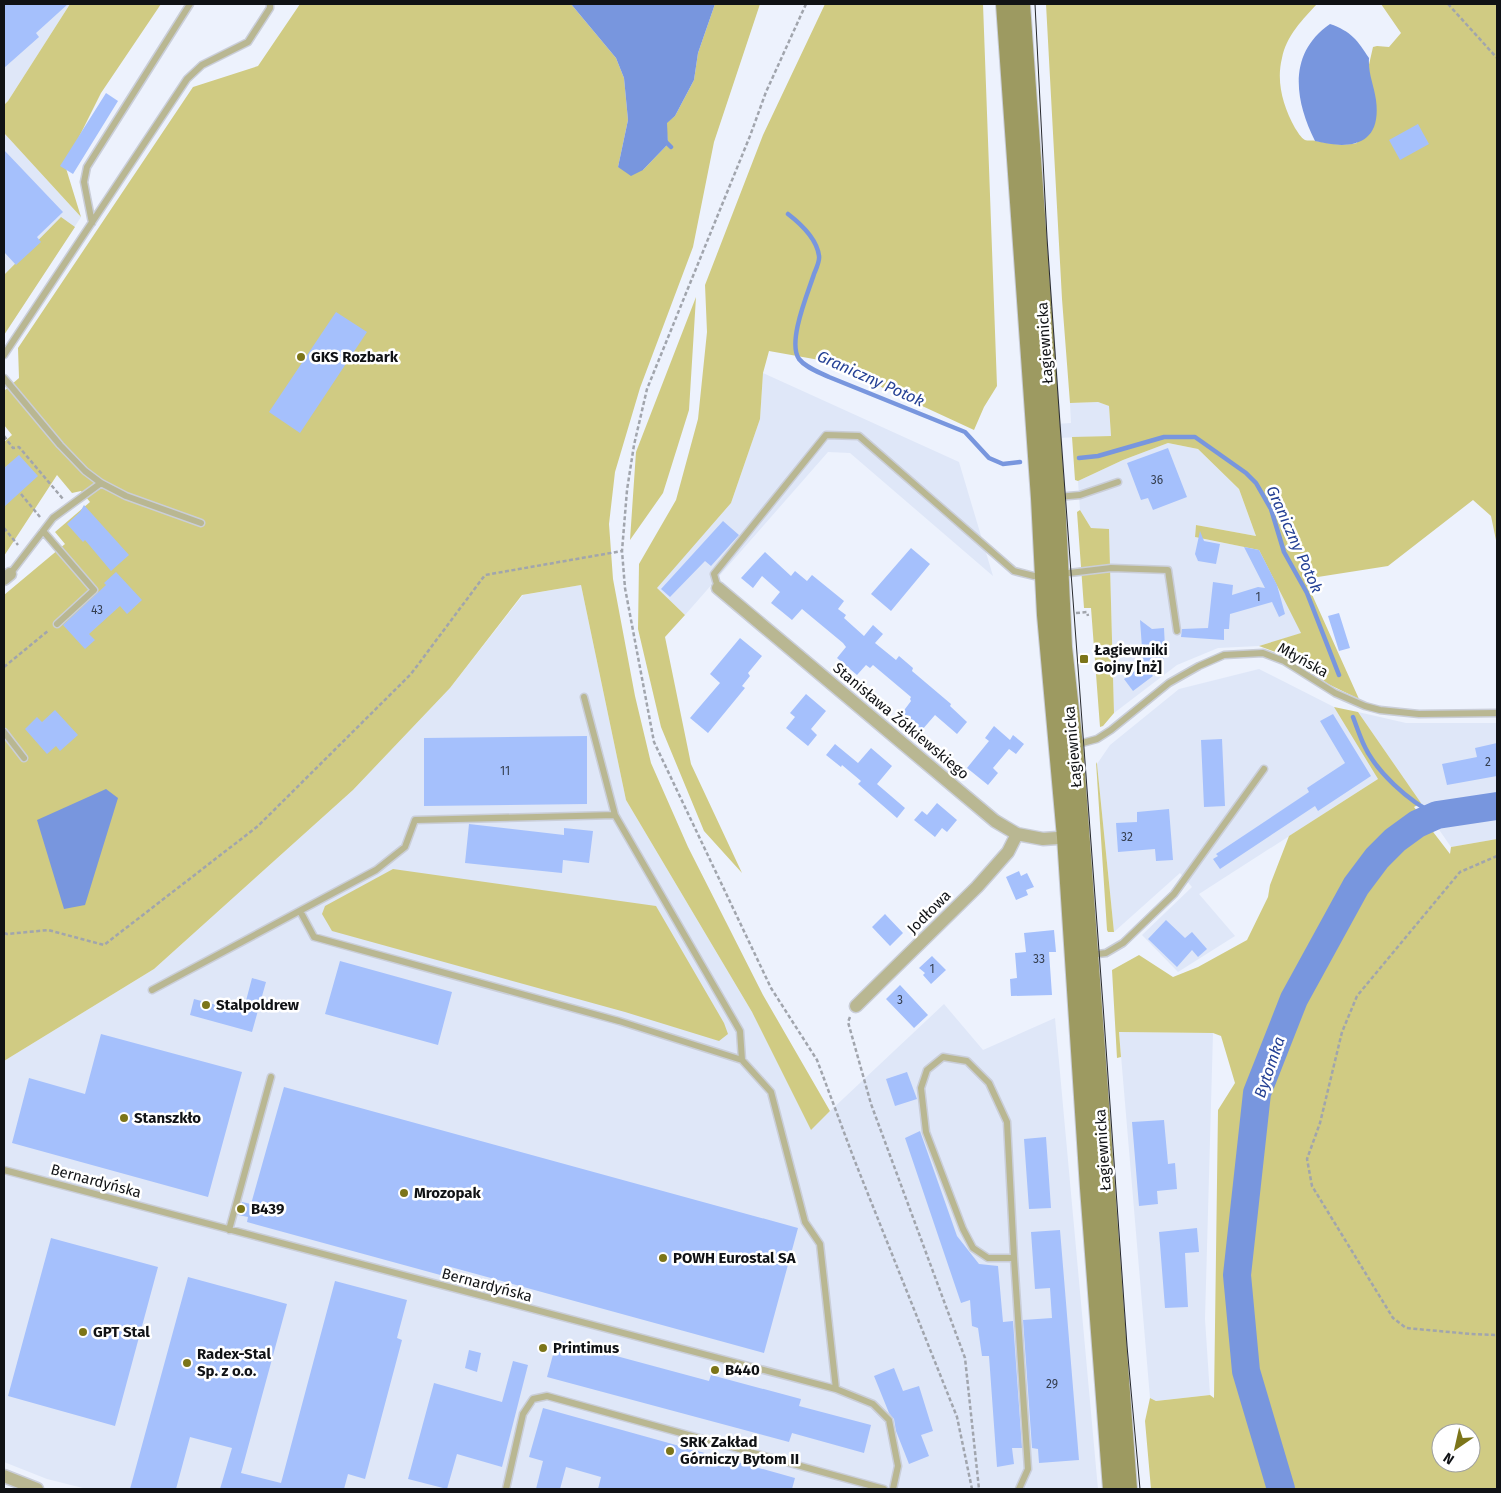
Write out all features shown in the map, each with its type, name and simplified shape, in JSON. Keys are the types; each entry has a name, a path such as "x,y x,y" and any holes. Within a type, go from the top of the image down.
{"main road":[{"name":"Łagiewnicka","path":"1005,4 1048,498"},
{"name":"Łagiewnicka","path":"1020,4 1052,574 1063,647 1066,747 1082,956 1128,1489"},
{"name":"Łagiewnicka","path":"1082,956 1088,1188 1112,1489"}],"street":[{"name":"Stanisława Żółkiewskiego","path":"718,588 995,821 1017,834 1043,840 1073,837"},
{"name":"Jodłowa","path":"856,1006 977,887 1008,852 1017,834"},
{"path":"4,1476 37,1489"}],"lane":[{"path":"92,222 84,182 88,166 190,4"},
{"path":"4,355 187,79 202,65 248,42 270,8 270,4"},
{"path":"4,378 60,444 85,470 100,482 126,496 201,523"},
{"path":"718,588 714,574 826,435 859,436 1014,571 1034,576 1111,568 1168,570 1177,631"},
{"path":"7,577 53,518 100,482"},
{"path":"1048,498 1080,495 1118,482"},
{"path":"45,528 94,590 57,624"},
{"name":"Młyńska","path":"1066,747 1097,739 1169,683 1199,666 1224,655 1263,653 1270,655 1299,669 1335,694 1380,710 1419,714 1497,713"},
{"path":"584,697 615,815 740,1031 742,1060"},
{"path":"4,732 24,758"},
{"path":"1082,956 1106,953 1123,943 1174,894 1264,770"},
{"path":"152,990 376,870 405,847 415,820 615,815"},
{"path":"300,911 314,937 619,1021 742,1060 771,1092 805,1222 820,1244 836,1389"},
{"path":"1014,1258 988,1258 973,1248 963,1229 926,1132 921,1088 926,1070 943,1057 967,1060 989,1083 1007,1122 1028,1469 1019,1489"},
{"path":"230,1230 271,1077"},
{"name":"Bernardyńska","path":"4,1170 836,1389 873,1404 889,1420 898,1466 893,1489"},
{"path":"506,1489 523,1414 533,1399 548,1396 884,1489"}],"path":[{"path":"806,4 766,92 647,390 634,445 627,490 622,551 625,588 654,742 772,988 817,1060 854,1159 957,1417 972,1489"},
{"path":"1448,4 1497,58"},
{"path":"4,436 13,448 19,447 69,506"},
{"path":"21,494 45,528"},
{"path":"4,528 25,554"},
{"path":"4,933 48,930 104,945 258,826 411,674 485,575 622,551"},
{"path":"4,667 57,624"},
{"path":"1497,856 1460,872 1357,996 1342,1032 1320,1123 1307,1159 1312,1186 1393,1318 1406,1328 1471,1334 1497,1334"},
{"path":"856,1006 848,1022 871,1104 965,1358 979,1489"}],"shaded area":[{"path":"4,4 70,4 4,105"},
{"path":"70,4 161,4 101,93 65,165 81,217 4,133 4,105"},
{"path":"300,4 571,4 616,58 624,78 628,120 618,167 643,170 668,144 666,123 675,116 694,80 698,53 715,4 760,4 714,142 693,247 640,388 615,472 609,524 613,579 635,696 651,763 688,847 763,995 830,1111 811,1130 752,1012 626,800 581,585 522,595 450,688 353,790 154,969 4,1061 4,595 65,544 55,532 90,502 81,491 72,493 57,475 4,556 4,442 12,435 4,425 4,391 19,378 18,348 193,87 258,66"},
{"path":"825,4 983,4 997,386 984,407 974,430 825,361 769,351 763,373 760,419 731,503 657,588 685,615 665,637 691,764 742,873 704,831 661,727 638,629 639,564 676,500 698,419 707,332 705,285 763,135"},
{"path":"1046,4 1317,4 1296,28 1284,50 1280,67 1280,85 1284,103 1297,131 1304,139 1332,144 1352,144 1357,143 1370,80 1368,69 1373,47 1389,47 1401,33 1381,4 1497,4 1497,545 1491,516 1473,500 1388,566 1305,579 1359,699 1328,684 1297,660 1259,646 1301,633 1259,550 1195,537 1196,525 1256,536 1239,489 1198,449 1168,443 1123,460 1078,481 1075,480 1072,437 1111,436 1109,406 1098,402 1070,403 1062,299"},
{"path":"4,133 81,217 4,335"},
{"path":"61,217 75,227 4,335 4,275"},
{"path":"696,297 689,410 663,493 630,540 636,452"},
{"path":"763,373 959,462 993,576 850,453 828,452 685,615 656,588 731,503 760,419"},
{"path":"1098,402 1109,406 1111,436 1056,438 1055,424 1071,423 1070,403"},
{"path":"1168,443 1198,449 1239,489 1256,536 1196,525 1195,537 1259,550 1302,633 1259,646 1218,648 1177,665 1114,713 1109,530 1091,528 1080,510 1078,481 1123,460"},
{"path":"1080,510 1091,528 1109,529 1114,713 1100,727 1091,608 1084,608 1077,512"},
{"path":"581,585 626,800 752,1012 811,1129 944,1004 983,1050 1055,1018 1098,1489 87,1489 47,1479 4,1462 4,1061 154,969 353,790 450,688 523,595"},
{"path":"1259,669 1334,707 1378,779 1199,894 1235,936 1178,972 1142,935 1192,887 1180,873 1114,932 1097,764 1110,745 1179,689"},
{"path":"1334,707 1358,712 1421,803 1414,807 1450,854 1451,847 1497,839 1497,1489 1151,1489 1145,1421 1150,1398 1156,1401 1210,1395 1214,1398 1218,1110 1235,1083 1221,1036 1213,1033 1119,1032 1121,1057 1117,1058 1112,970 1139,955 1173,977 1198,967 1247,940 1268,897 1270,885 1289,836 1378,779"},
{"path":"1358,712 1406,723 1497,723 1497,839 1451,847"},
{"path":"1096,762 1114,932 1108,932 1107,930"},
{"path":"393,869 656,906 724,1023 728,1034 719,1041 625,1012 332,931 322,914 325,906"},
{"path":"1119,1032 1213,1033 1205,1319 1210,1395 1156,1401 1150,1398"}],"water":[{"path":"571,4 715,4 698,53 694,80 675,116 667,123 668,144 643,170 631,176 618,167 628,120 624,78 616,58"},
{"path":"1330,24 1353,37 1369,58 1377,115 1369,136 1351,144 1328,144 1315,141 1308,125 1299,93 1301,63 1307,49 1316,36"},
{"path":"106,789 118,798 85,905 64,909 37,820"}],"building":[{"path":"4,4 68,4 36,33 39,37 4,68"},
{"path":"106,93 118,101 73,174 60,166"},
{"path":"1418,124 1429,144 1400,160 1389,140"},
{"path":"4,150 63,212 37,237 41,242 16,265 4,252"},
{"path":"336,312 367,332 300,433 269,412"},
{"path":"1168,448 1187,497 1153,510 1148,498 1141,500 1127,463"},
{"path":"19,455 38,476 4,507 4,468"},
{"path":"84,505 129,555 111,571 85,540 83,542 67,524 80,512"},
{"path":"723,521 739,535 711,566 705,561 670,597 661,589"},
{"path":"1200,531 1204,541 1220,544 1216,564 1198,561 1195,554"},
{"path":"1244,547 1259,550 1277,585 1285,614 1279,617 1272,602 1230,614 1229,629 1224,629 1224,640 1181,637 1182,629 1208,628 1213,582 1233,585 1232,595 1258,587 1265,588"},
{"path":"911,548 930,564 891,611 871,594"},
{"path":"765,552 791,576 795,571 807,581 812,575 844,601 838,609 846,615 844,618 864,636 873,625 883,634 875,643 896,660 899,656 913,668 912,671 951,704 950,706 967,722 957,734 935,715 922,730 902,713 911,701 911,697 873,665 870,668 866,665 857,675 837,658 846,647 843,643 802,609 792,620 771,603 780,592 762,576 753,588 741,578"},
{"path":"116,572 142,600 127,614 120,606 89,634 95,640 85,649 63,625 106,585 104,583"},
{"path":"1339,613 1350,648 1339,651 1328,616"},
{"path":"1140,620 1152,629 1164,628 1164,661 1143,662"},
{"path":"740,638 762,656 748,673 750,676 742,686 745,688 708,733 690,718 720,683 710,674"},
{"path":"1144,664 1153,676 1133,691 1124,679"},
{"path":"806,694 826,711 811,729 817,735 808,746 786,728 795,717 790,713"},
{"path":"55,710 78,735 60,751 56,746 47,754 25,729 37,717 42,722"},
{"path":"1333,714 1371,776 1318,811 1315,806 1220,869 1213,859 1218,856 1216,854 1309,792 1307,788 1345,763 1320,721"},
{"path":"994,726 1010,740 1013,735 1024,744 1016,754 1009,749 993,768 998,773 988,785 967,768 989,741 985,738"},
{"path":"587,736 587,804 424,806 424,738"},
{"path":"1222,739 1225,806 1204,807 1201,740"},
{"path":"1497,743 1497,776 1447,785 1442,764 1477,757 1475,748"},
{"path":"835,744 858,763 871,748 892,766 877,784 905,808 897,818 858,784 861,781 842,765 841,767 826,755"},
{"path":"937,803 957,820 947,832 942,828 935,837 914,820 922,811 927,815"},
{"path":"1169,809 1173,860 1156,861 1155,849 1118,852 1116,823 1137,822 1137,812"},
{"path":"469,824 564,835 564,828 593,831 589,863 563,860 562,873 465,863"},
{"path":"1019,871 1021,876 1027,873 1034,887 1026,890 1028,895 1016,900 1006,877"},
{"path":"885,914 903,933 890,946 872,927"},
{"path":"1166,920 1185,938 1192,932 1207,949 1198,957 1192,950 1177,967 1148,939"},
{"path":"1054,930 1056,952 1049,952 1052,995 1011,996 1010,979 1017,978 1015,953 1026,952 1024,933"},
{"path":"932,956 946,970 931,984 923,975 925,973 919,968"},
{"path":"340,961 452,992 438,1045 325,1014"},
{"name":"Stalpoldrew","path":"252,978 266,982 252,1032 190,1015 194,999 243,1012"},
{"path":"900,985 928,1015 914,1028 886,999"},
{"name":"Stanszkło","path":"101,1034 242,1072 208,1197 12,1143 29,1078 85,1094"},
{"path":"907,1072 917,1099 895,1106 886,1079"},
{"path":"284,1087 798,1228 764,1353 447,1266 444,1276 247,1222 248,1217 238,1215 242,1202 251,1204"},
{"path":"1164,1120 1168,1164 1175,1163 1177,1189 1157,1191 1158,1204 1139,1206 1132,1122"},
{"path":"920,1131 957,1236 979,1264 998,1266 1003,1322 1013,1321 1022,1448 1012,1448 1014,1464 997,1467 989,1356 982,1356 978,1328 972,1326 970,1300 961,1303 905,1138"},
{"path":"1046,1137 1051,1208 1029,1209 1024,1139"},
{"path":"1197,1228 1199,1252 1185,1253 1188,1307 1165,1308 1159,1232"},
{"path":"1060,1230 1079,1460 1039,1463 1038,1449 1032,1448 1023,1320 1052,1318 1050,1288 1035,1289 1031,1232"},
{"name":"GPT Stal","path":"51,1238 158,1267 115,1426 8,1396"},
{"path":"188,1277 287,1304 241,1473 281,1483 335,1281 407,1300 397,1338 402,1340 365,1479 348,1474 344,1489 220,1489 232,1448 190,1437 176,1489 130,1489"},
{"path":"557,1340 709,1381 711,1375 801,1399 799,1406 871,1425 864,1453 792,1433 789,1442 547,1377"},
{"path":"469,1350 481,1353 477,1372 465,1368"},
{"path":"513,1361 528,1365 502,1467 457,1454 447,1489 408,1479 434,1383 502,1402"},
{"path":"894,1368 903,1391 919,1386 933,1431 921,1435 929,1456 909,1464 896,1431 894,1419 889,1413 874,1376"},
{"path":"543,1408 795,1478 792,1489 598,1489 601,1477 566,1467 560,1489 536,1489 543,1461 529,1457"}],"waterway":[{"name":"Graniczny Potok","path":"664,140 671,147"},
{"name":"Graniczny Potok","path":"788,214 812,238 819,256 797,330 795,341 799,359 805,365 829,377 965,432 989,458 1003,464 1020,462"},
{"name":"Graniczny Potok","path":"1079,458 1098,456 1164,437 1195,437 1246,473 1256,483 1271,509 1284,552 1307,593 1339,675"},
{"name":"Graniczny Potok","path":"1353,717 1368,754 1384,775 1404,794 1437,815"},
{"name":"Bytomka","path":"1281,1489 1246,1371 1237,1275 1257,1093 1294,999 1356,886 1377,858 1395,840 1417,824 1437,815 1497,806"}],"tram line":[{"path":"1035,4 1047,238 1060,424 1127,1346 1140,1489"}],"place":[{"name":"GKS Rozbark","path":"301,357"},
{"name":"Łagiewniki Gojny [nż]","path":"1084,659"},
{"name":"Stalpoldrew","path":"206,1005"},
{"name":"Stanszkło","path":"124,1118"},
{"name":"Mrozopak","path":"404,1193"},
{"name":"B439","path":"241,1209"},
{"name":"POWH Eurostal SA","path":"663,1258"},
{"name":"GPT Stal","path":"83,1332"},
{"name":"Printimus","path":"543,1348"},
{"name":"Radex-Stal Sp. z o.o.","path":"187,1363"},
{"name":"B440","path":"715,1370"},
{"name":"SRK Zakład Górniczy Bytom II","path":"670,1451"}]}
